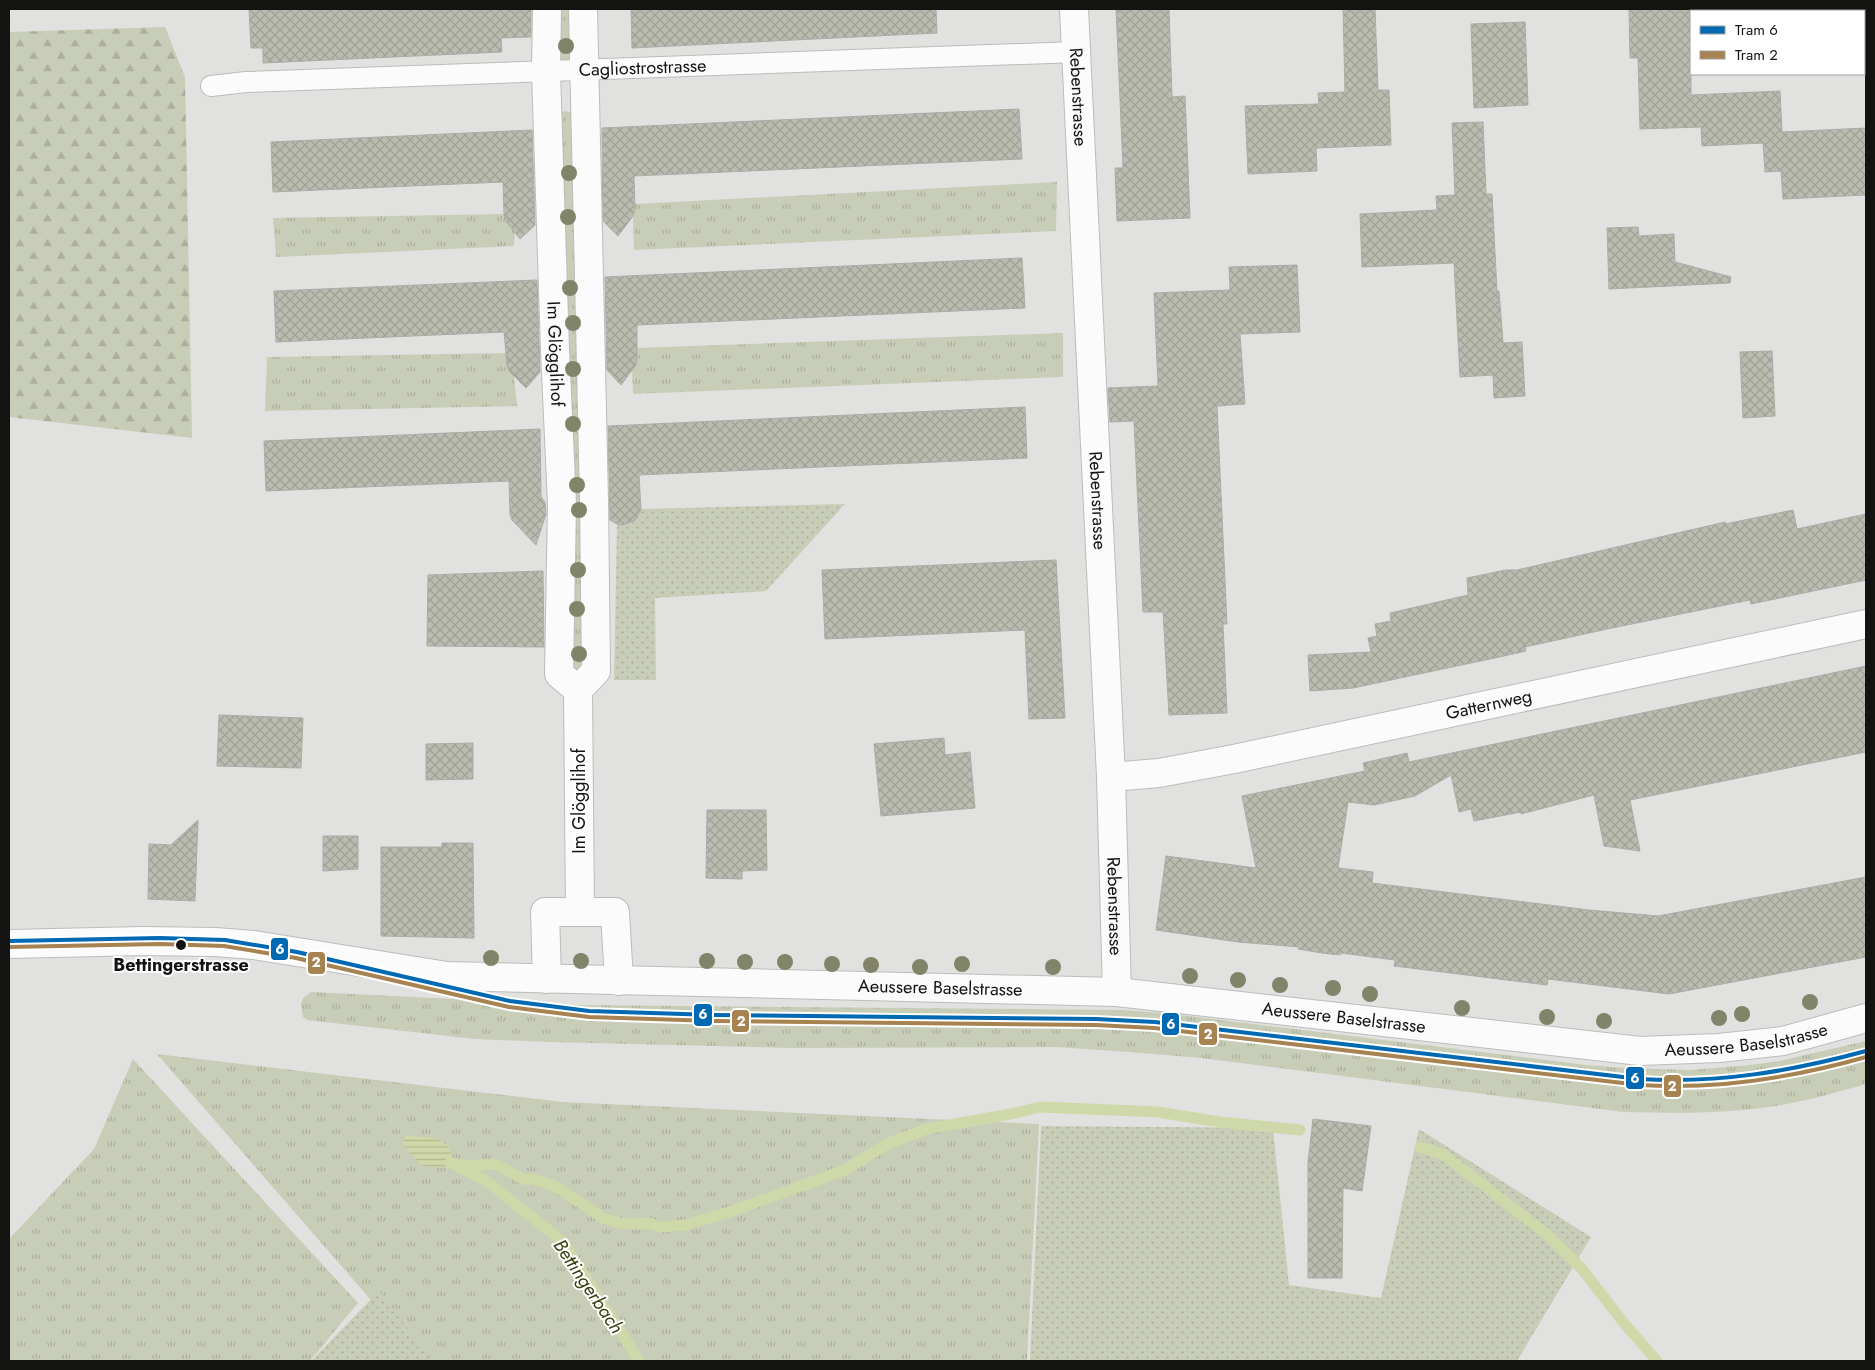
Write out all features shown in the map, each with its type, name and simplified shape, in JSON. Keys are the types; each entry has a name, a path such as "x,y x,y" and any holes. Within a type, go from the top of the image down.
{"street":[{"name":"Im Glögglihof","path":"547,9 546,71 562,504 559,674 578,690"},
{"name":"Im Glögglihof","path":"580,912 578,690 596,670 583,9"},
{"name":"Rebenstrasse","path":"1074,9 1111,777 1117,992"},
{"path":"552,248 588,247"},
{"path":"557,398 592,395"},
{"path":"561,547 595,545"},
{"name":"Gatternweg","path":"1111,777 1160,773 1234,759 1866,624"},
{"path":"547,979 545,912 615,912 619,981"},
{"name":"Aeussere Baselstrasse","path":"9,944 216,942 254,945 447,976 1117,992 1640,1051 1719,1048 1783,1042 1866,1018"}],"lane":[{"name":"Cagliostrostrasse","path":"211,86 246,82 1076,52"}],"green space":[{"path":"547,9 583,9 584,69 546,71"},
{"path":"165,27 185,77 192,438 9,417 9,32"},
{"path":"565,111 572,113 596,670 559,674 558,113"},
{"path":"1057,182 1056,231 634,250 633,216 635,204"},
{"path":"504,214 506,221 515,229 514,246 276,257 273,218"},
{"path":"1063,333 1063,377 633,394 632,371 637,359 635,348"},
{"path":"508,353 507,365 514,376 517,406 265,411 267,357"},
{"path":"845,504 766,591 655,598 656,680 614,680 617,524 625,524 632,521 637,517 641,509"},
{"path":"311,992 579,1005 1123,1010 1164,1013 1586,1065 1625,1068 1690,1070 1750,1065 1779,1061 1866,1041 1866,1084 1803,1101 1761,1108 1702,1112 1624,1112 1201,1058 1056,1047 790,1048 475,1039 307,1020 303,1017 301,1005 303,998"},
{"path":"157,1054 563,1102 1039,1124 1027,1361 424,1361"},
{"path":"133,1059 358,1303 310,1361 9,1361 9,1239 94,1149"},
{"path":"1041,1126 1273,1128 1289,1285 1381,1298 1419,1129 1591,1237 1517,1361 1030,1361"},
{"path":"379,1291 433,1361 311,1361"}],"shaded area":[{"path":"406,1135 441,1141 450,1150 453,1159 449,1167 439,1168 421,1165 402,1144"}],"building":[{"path":"249,9 531,9 531,37 501,38 502,52 263,63 263,48 251,48"},
{"path":"631,9 936,9 937,33 632,48"},
{"path":"1116,9 1169,9 1172,97 1185,96 1190,218 1117,221 1115,168 1123,168"},
{"path":"1343,9 1375,9 1378,90 1389,90 1391,145 1316,148 1317,171 1248,174 1245,106 1319,104 1318,93 1345,92"},
{"path":"1629,9 1691,9 1691,95 1780,91 1782,132 1866,128 1866,195 1783,199 1781,171 1765,172 1763,143 1702,146 1701,127 1640,129 1638,58 1630,58"},
{"path":"1525,22 1528,105 1474,108 1471,24"},
{"path":"1019,109 1022,159 634,176 635,210 633,216 618,236 603,221 602,128"},
{"path":"1483,122 1486,194 1492,194 1497,291 1499,291 1503,343 1522,342 1525,396 1494,398 1493,375 1460,377 1454,263 1362,267 1360,214 1437,210 1436,196 1455,195 1452,123"},
{"path":"532,130 535,225 520,239 506,221 503,182 273,192 271,142"},
{"path":"1638,227 1639,236 1674,234 1675,262 1731,277 1730,283 1609,289 1607,228"},
{"path":"1022,258 1025,308 637,325 636,365 621,385 607,370 605,277"},
{"path":"1297,265 1300,332 1240,334 1245,404 1217,406 1227,624 1223,624 1227,713 1169,715 1163,612 1143,612 1134,421 1110,422 1108,388 1158,386 1154,293 1230,290 1229,267"},
{"path":"537,280 540,372 526,388 509,371 504,332 276,342 274,291"},
{"path":"1772,351 1775,416 1743,418 1740,352"},
{"path":"1025,407 1027,458 639,475 641,509 635,520 623,525 610,520 608,426"},
{"path":"540,429 541,497 545,502 546,514 536,545 512,520 510,514 509,481 266,491 264,441"},
{"path":"1793,510 1797,529 1866,514 1866,580 1751,604 1750,600 1612,628 1525,647 1526,651 1353,688 1310,691 1308,655 1371,652 1368,638 1377,636 1375,624 1391,621 1390,613 1468,595 1467,578 1506,570 1517,570 1725,522 1725,524"},
{"path":"1056,560 1065,718 1029,719 1025,630 825,639 822,570"},
{"path":"543,571 544,647 427,646 428,575"},
{"path":"1866,666 1866,752 1630,800 1640,851 1604,846 1594,795 1521,814 1521,812 1474,821 1471,809 1459,812 1451,775 1415,796 1374,805 1348,802 1338,868 1373,872 1372,883 1589,910 1658,916 1866,877 1866,957 1669,994 1548,979 1547,985 1394,966 1395,960 1341,953 1340,955 1322,953 1298,949 1299,947 1238,942 1156,930 1166,856 1256,868 1242,796 1365,771 1363,763 1407,753 1409,762"},
{"path":"219,715 303,718 301,768 217,766"},
{"path":"944,738 945,755 970,752 975,808 881,816 874,744"},
{"path":"473,743 473,779 426,780 426,744"},
{"path":"707,810 766,810 767,870 742,871 742,879 706,878"},
{"path":"198,820 195,901 148,899 149,844 171,845"},
{"path":"323,836 358,836 358,869 323,871"},
{"path":"442,843 473,843 474,938 381,936 381,847 442,847"},
{"path":"1313,1119 1371,1126 1362,1191 1343,1188 1342,1278 1308,1278 1308,1162"}],"waterway":[{"path":"450,1163 471,1166 495,1164 525,1180 533,1179 555,1186 603,1218 618,1223 649,1223 661,1227 684,1225 730,1212 847,1169 887,1144 926,1129 1040,1107 1158,1112 1220,1122 1300,1130"},
{"path":"1420,1147 1444,1155 1548,1235 1582,1269 1623,1322 1657,1361"},
{"name":"Bettingerbach","path":"459,1167 485,1180 563,1242 639,1361"}],"tram line":[{"name":"6","path":"9,941 160,938 225,940 297,952 510,1001 589,1011 714,1015 1096,1019 1155,1022 1640,1079 1697,1080 1726,1078 1810,1065 1866,1051"},
{"name":"2","path":"9,947 160,944 224,946 296,958 509,1007 589,1017 714,1021 1096,1025 1154,1028 1640,1085 1697,1086 1754,1081 1810,1071 1866,1057"}],"place":[{"name":"Bettingerstrasse","path":"181,945"}]}
